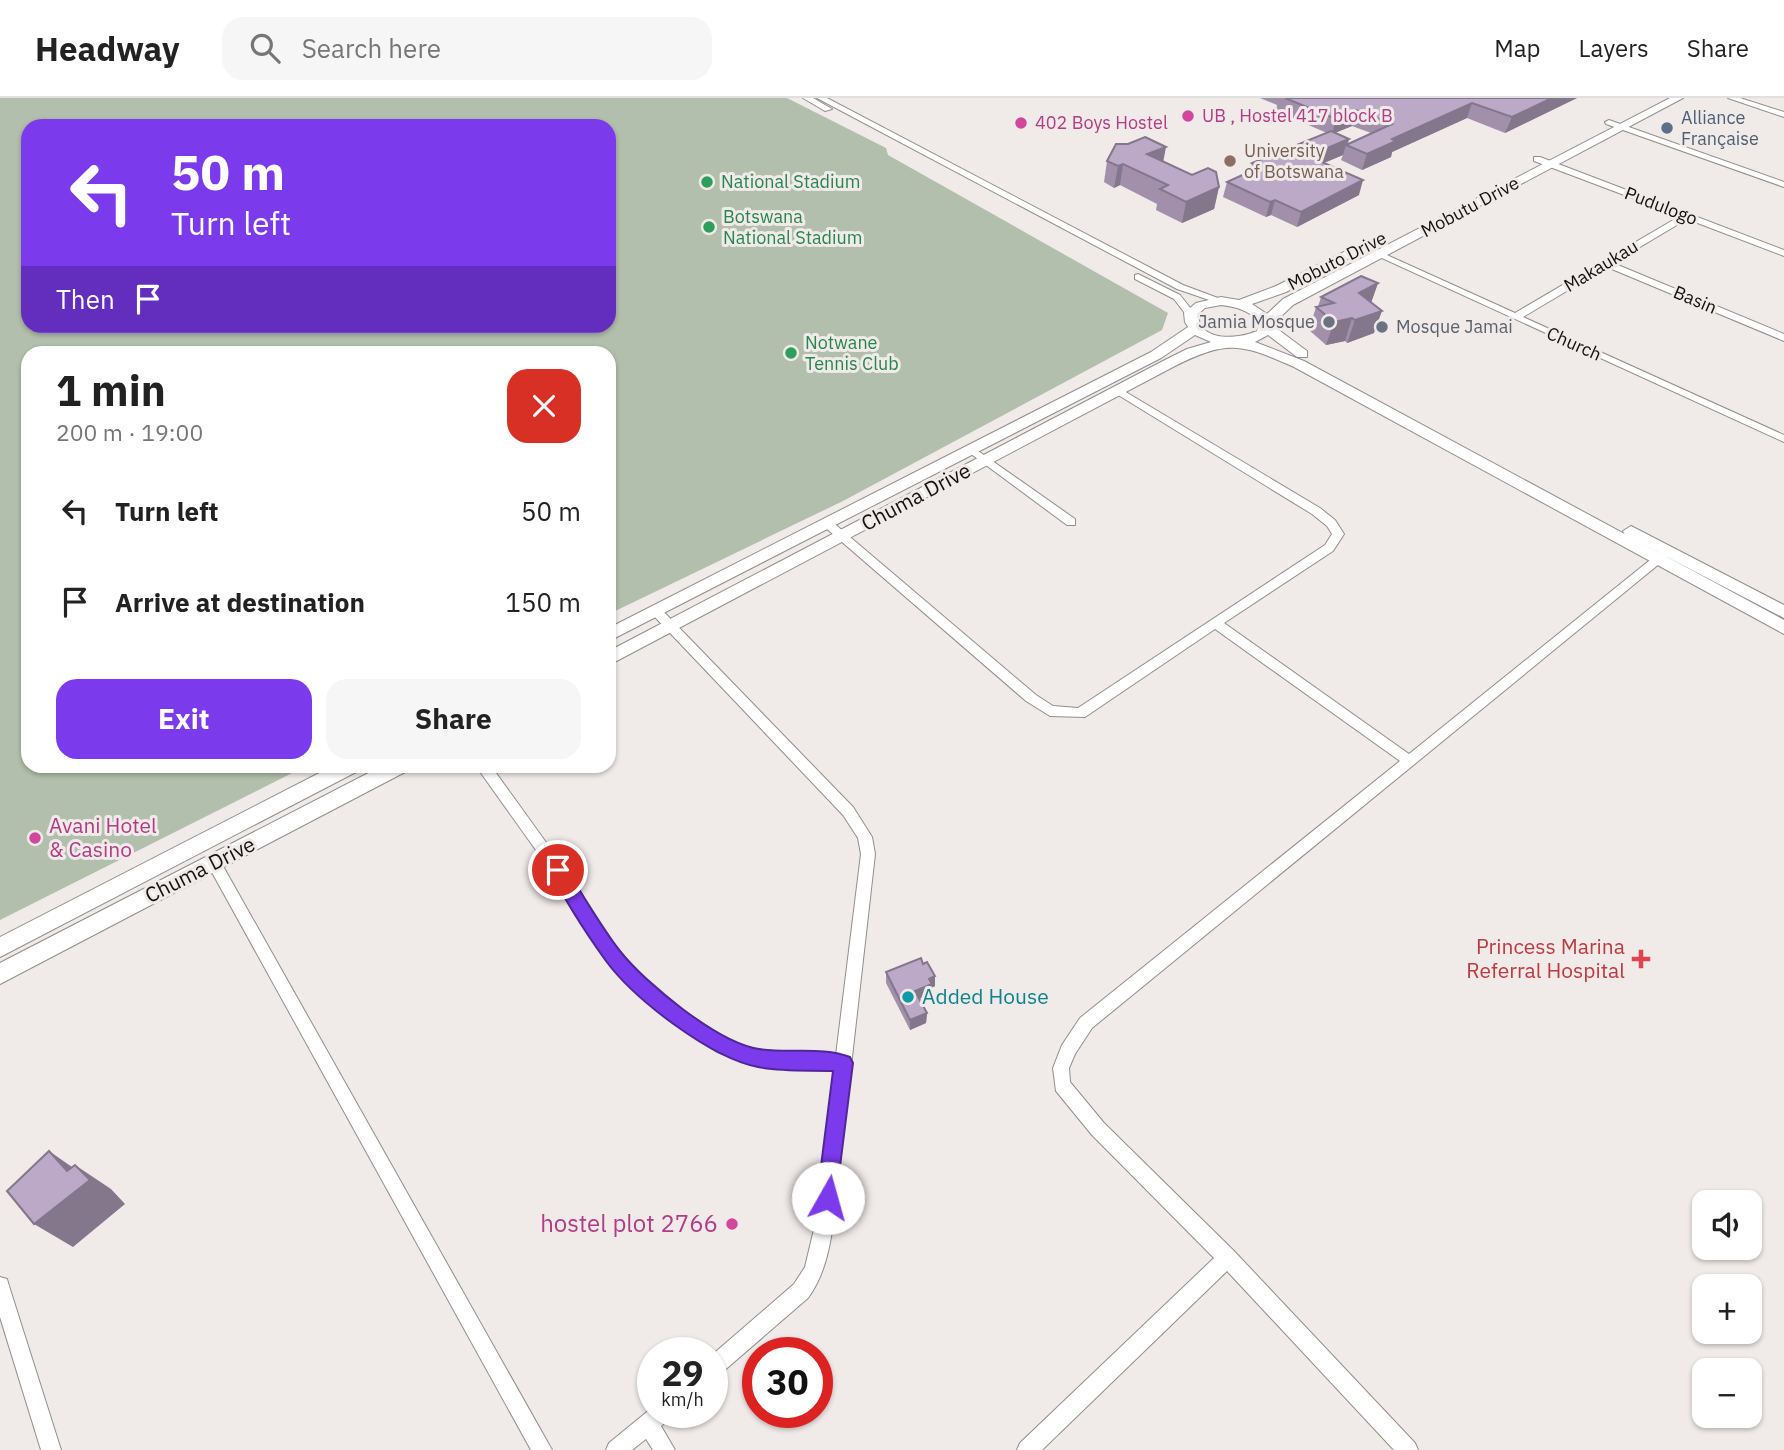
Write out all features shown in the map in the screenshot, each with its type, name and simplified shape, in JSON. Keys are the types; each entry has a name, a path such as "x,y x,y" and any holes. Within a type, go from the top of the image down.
{"main road":[{"name":"Mobuto Drive","path":"1388,235 1609,122 1622,121 1656,98"},
{"name":"Mobutu Drive","path":"1233,342 1258,338 1266,325 1288,302 1373,248 1552,164 1622,121 1635,120 1678,98"},
{"name":"Mobuto Drive","path":"1240,304 1373,248"},
{"path":"1784,612 1663,556 1300,364 1267,350 1214,339 1194,329 1189,321 1190,313 1201,305 1221,301 1240,304 1258,312 1266,325 1299,352 1663,556 1784,628"},
{"name":"Chuma Drive","path":"616,631 1156,355 1194,329"},
{"name":"Chuma Drive","path":"616,655 1192,352 1233,342"},
{"name":"Chuma Drive","path":"0,948 338,773"},
{"name":"Chuma Drive","path":"0,974 387,773"}],"street":[{"path":"807,98 1177,297 1190,313"},
{"path":"821,98 1180,287 1221,301"},
{"path":"1732,98 1784,115"},
{"path":"1622,121 1784,185"},
{"name":"Pudulogo","path":"1537,159 1784,253"},
{"name":"Makaukau","path":"1516,317 1686,216"},
{"name":"Church","path":"1373,248 1516,317 1784,439"},
{"name":"Basin","path":"1605,263 1784,338"},
{"path":"826,523 1049,711 1080,713 1329,548 1338,534 1331,523 1316,511 1119,390"},
{"path":"971,449 1070,522"},
{"path":"1408,1450 1227,1258 1098,1129 1062,1085 1061,1068 1068,1050 1086,1023 1663,556"},
{"path":"656,611 848,811 864,837 868,854 824,1225 811,1278 801,1291 728,1354"},
{"path":"1215,623 1408,760"},
{"path":"488,773 558,870 613,956 629,974 677,1015 723,1047 758,1058 843,1063"},
{"path":"214,863 542,1450"},
{"path":"1027,1450 1227,1258"},
{"path":"0,1286 51,1450"},
{"path":"616,1450 643,1428"},
{"path":"658,1428 665,1450"}],"green space":[{"path":"0,98 787,98 886,148 888,155 1168,313 1162,330 843,501 616,611 616,346 21,346 21,773 292,773 0,920"}],"building":[{"path":"1285,98 1552,98 1512,117 1472,103 1392,139 1396,141 1367,154 1346,145 1392,124 1356,110 1336,119"},
{"path":"1331,131 1349,139 1308,156 1363,180 1301,212 1275,200 1270,202 1227,182 1260,167 1252,163"},
{"path":"1145,137 1166,147 1147,154 1192,175 1208,168 1216,172 1219,187 1186,202 1160,189 1168,185 1123,164 1118,166 1107,161 1116,144 1128,144"},
{"path":"1361,276 1378,283 1359,293 1382,311 1355,320 1352,318 1334,322 1316,307 1334,303 1321,297"},
{"name":"Added House","path":"921,958 923,964 927,962 935,976 929,979 932,984 915,991 927,1013 910,1020 886,972"},
{"path":"49,1151 67,1171 75,1165 90,1180 34,1224 7,1191"}],"place":[{"name":"UB , Hostel 417 block B","path":"1188,116"},
{"name":"402 Boys Hostel","path":"1021,123"},
{"name":"Alliance Française","path":"1667,128"},
{"name":"University of Botswana","path":"1230,161"},
{"name":"National Stadium","path":"707,182"},
{"name":"Botswana National Stadium","path":"709,227"},
{"name":"Jamia Mosque","path":"1329,322"},
{"name":"Mosque Jamai","path":"1382,327"},
{"name":"Notwane Tennis Club","path":"791,353"},
{"name":"Avani Hotel & Casino","path":"35,838"},
{"name":"Princess Marina Referral Hospital","path":"1641,959"},
{"name":"Added House","path":"908,997"},
{"name":"hostel plot 2766","path":"732,1224"}],"route":[{"path":"558,870 613,956 629,974 677,1015 723,1047 758,1058 843,1063 828,1198"}]}
